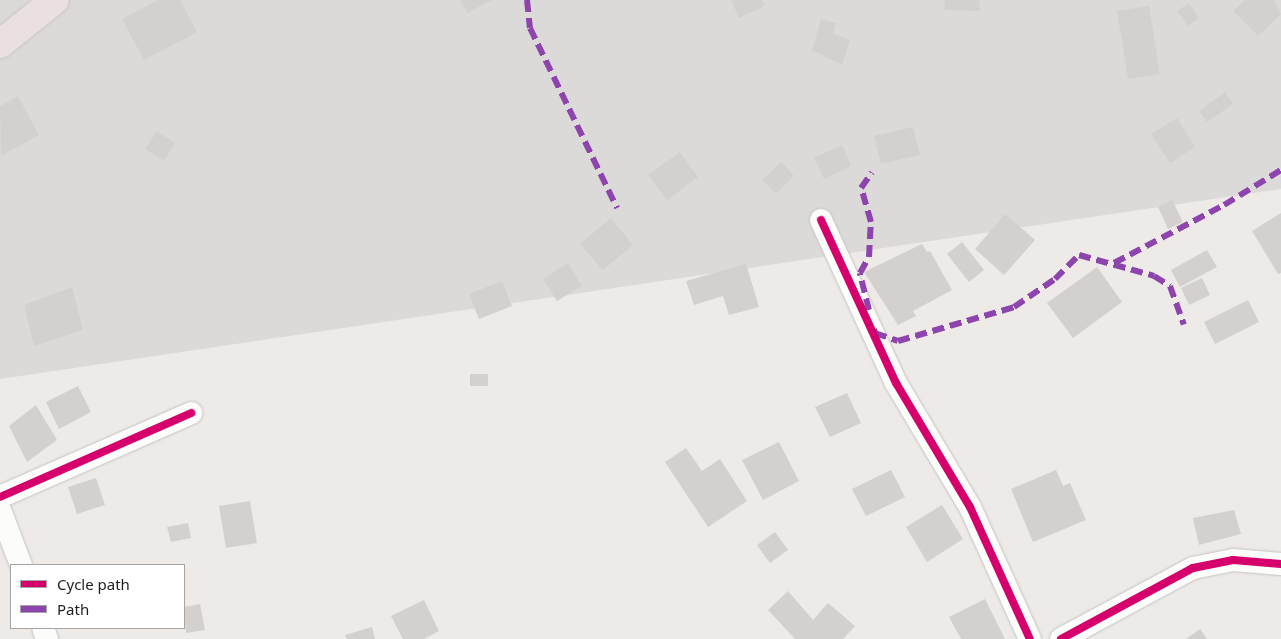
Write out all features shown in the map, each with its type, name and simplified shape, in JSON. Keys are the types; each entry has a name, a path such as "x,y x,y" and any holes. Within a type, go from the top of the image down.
{"highway":[{"path":"0,44 55,0"}],"street":[{"path":"821,220 896,383 970,507 1030,639"},
{"path":"0,497 191,413"},
{"path":"0,510 21,564"},
{"path":"1061,639 1193,568 1233,560 1281,564"}],"shaded area":[{"path":"0,0 1281,0 1281,189 0,379"}],"building":[{"path":"158,0 180,0 197,32 144,60 122,19"},
{"path":"460,0 492,0 467,13"},
{"path":"731,0 762,0 765,6 739,18"},
{"path":"945,0 979,0 980,11 944,10"},
{"path":"1245,0 1274,0 1281,14 1258,36 1233,11"},
{"path":"1189,3 1199,18 1188,26 1177,11"},
{"path":"1149,6 1160,74 1128,79 1117,11"},
{"path":"821,19 836,23 833,34 850,40 842,65 812,50"},
{"path":"1225,92 1233,104 1207,122 1199,111"},
{"path":"18,96 39,135 1,156 0,106"},
{"path":"1177,118 1195,147 1170,163 1151,134"},
{"path":"913,127 920,155 881,164 874,136"},
{"path":"157,131 175,143 164,161 145,149"},
{"path":"842,145 851,166 824,179 814,158"},
{"path":"680,152 698,177 667,200 648,175"},
{"path":"781,162 794,176 776,194 762,180"},
{"path":"1172,200 1183,222 1168,229 1158,207"},
{"path":"1281,213 1281,273 1278,274 1252,231"},
{"path":"1005,214 1035,240 1004,275 975,249"},
{"path":"611,218 633,245 603,270 580,244"},
{"path":"962,242 984,270 969,282 947,254"},
{"path":"922,244 927,252 930,251 952,290 913,311 916,316 898,325 864,272"},
{"path":"1207,250 1217,267 1180,287 1171,270"},
{"path":"568,263 582,286 557,301 543,279"},
{"path":"746,264 759,307 729,315 723,296 694,305 686,281"},
{"path":"1097,267 1122,302 1073,338 1047,303"},
{"path":"1202,278 1210,295 1189,305 1181,288"},
{"path":"502,281 512,306 479,319 469,294"},
{"path":"72,287 83,330 34,346 24,305"},
{"path":"1248,300 1259,322 1215,344 1204,322"},
{"path":"470,374 488,374 488,386 470,386"},
{"path":"78,386 91,412 59,429 46,402"},
{"path":"847,393 861,423 830,437 815,407"},
{"path":"36,405 57,440 27,462 9,426"},
{"path":"779,442 799,481 763,500 742,460"},
{"path":"686,448 702,471 720,459 747,501 708,527 665,462"},
{"path":"891,470 905,497 866,516 852,489"},
{"path":"1056,470 1063,486 1070,483 1086,520 1033,542 1011,489"},
{"path":"96,478 105,505 77,514 68,487"},
{"path":"250,501 257,543 226,548 219,506"},
{"path":"942,505 963,539 927,562 906,527"},
{"path":"1234,510 1241,534 1199,545 1193,518"},
{"path":"188,523 191,538 171,542 167,527"},
{"path":"775,532 788,550 770,563 757,545"},
{"path":"788,591 813,620 828,603 855,626 843,639 795,639 768,610"},
{"path":"985,599 1005,639 961,639 949,617"},
{"path":"424,600 439,631 424,639 403,639 391,616"},
{"path":"200,604 205,630 186,633 185,607"},
{"path":"372,627 375,639 347,639 345,635"},
{"path":"1200,629 1207,639 1186,639"}],"marked path":[{"path":"527,0 530,28 617,208"},
{"path":"1114,263 1224,205 1281,170"},
{"path":"869,310 860,273 869,257 871,222 861,188 872,172"},
{"path":"874,329 875,333 898,341 1014,307 1055,279 1079,255 1154,276 1170,286 1184,325"}],"cycle path":[{"path":"821,220 896,383 970,507 1030,639"},
{"path":"0,497 191,413"},
{"path":"1061,639 1193,568 1233,560 1281,564"}]}
